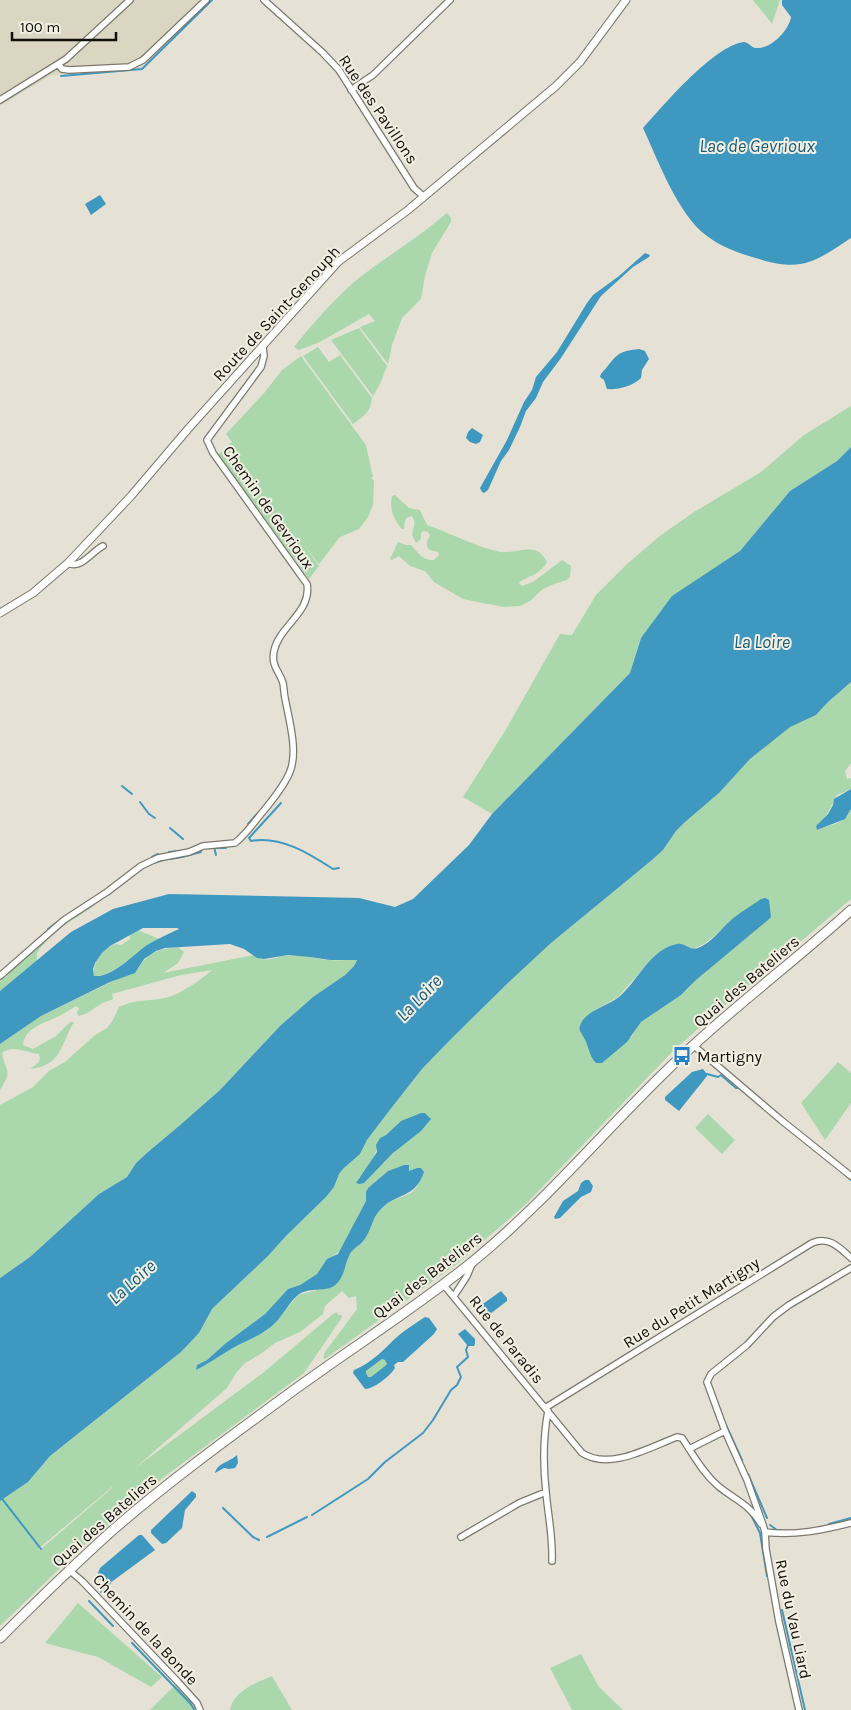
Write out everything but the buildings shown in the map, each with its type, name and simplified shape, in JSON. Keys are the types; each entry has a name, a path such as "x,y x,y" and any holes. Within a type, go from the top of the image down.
{"main road":[{"name":"Quai des Bateliers","path":"0,1638 69,1570 128,1517 198,1462 472,1262 544,1197 659,1077 749,995 851,910"}],"street":[{"path":"0,100 76,52 130,0"},
{"path":"58,65 69,70 134,65 144,60 206,0"},
{"name":"Rue des Pavillons","path":"264,0 323,53 339,70 414,188 423,196"},
{"path":"351,90 373,75 450,0"},
{"name":"Route de Saint-Genouph","path":"0,613 33,593 68,563 131,496 182,436 338,262 402,214 556,86 580,62 626,0"},
{"name":"Chemin de Gevrioux","path":"0,976 64,920 107,892 141,866 158,858 189,852 203,846 235,843 277,794 290,773 293,760 289,713 283,683 274,666 274,657 275,648 280,639 301,610 307,598 307,584 213,453 207,440 260,367 264,356 263,347"},
{"path":"68,563 73,566 80,564 103,546"},
{"path":"694,1045 779,1118 851,1176"},
{"name":"Rue du Petit Martigny","path":"546,1410 812,1243 821,1240 830,1241 851,1258"},
{"path":"454,1296 467,1276 472,1262"},
{"path":"765,1532 747,1480 725,1431 708,1384 711,1374 747,1345 762,1327 780,1311 851,1268"},
{"name":"Rue de Paradis","path":"443,1284 546,1410"},
{"path":"546,1410 582,1454 601,1460 620,1459 677,1438 682,1438 700,1466 718,1486 738,1499 755,1514 765,1532"},
{"path":"546,1410 544,1433 546,1492 553,1543 552,1561"},
{"path":"689,1450 725,1431"},
{"path":"461,1537 519,1503 546,1492"},
{"path":"765,1532 793,1533 816,1531 851,1523"},
{"name":"Rue du Vau Liard","path":"765,1532 766,1549 779,1622 799,1710"},
{"name":"Chemin de la Bonde","path":"69,1570 178,1682 197,1703 200,1710"}],"shaded area":[{"path":"0,0 213,0 139,69 52,75 0,106"}],"green space":[{"path":"753,0 780,0 772,24"},
{"path":"447,213 451,218 451,222 432,253 421,299 402,318 392,345 388,364 360,327 375,321 369,314 320,342 299,350 294,347 325,310 360,277"},
{"path":"359,328 387,366 373,396 331,340"},
{"path":"318,347 329,362 340,355 372,398 366,413 353,424 303,356"},
{"path":"301,356 366,445 373,477 371,478 374,481 373,505 368,517 359,529 340,537 319,564 306,548 319,566 309,579 218,455 232,442 226,434 265,392 282,370"},
{"path":"851,406 851,447 837,461 790,491 740,551 641,637 630,673 492,814 463,797 505,731 560,634 572,635 596,595 627,564 661,535 694,512 761,472 804,435"},
{"path":"395,495 409,508 420,510 427,525 474,544 501,552 538,551 547,562 539,571 521,581 519,583 522,586 533,582 562,560 571,566 570,577 567,580 543,589 530,601 520,606 503,607 463,599 434,582 425,571 410,566 399,556 392,560 390,559 398,542 411,545 426,559 434,560 439,555 438,552 429,550 427,546 430,535 428,532 423,531 421,539 416,543 412,535 414,523 412,516 405,520 404,529 399,526 392,510 392,496"},
{"path":"851,682 851,763 845,771 847,779 851,778 851,789 837,795 827,814 816,828 818,830 842,821 851,809 851,899 671,1053 525,1205 458,1263 325,1359 323,1358 325,1352 357,1309 356,1296 349,1298 342,1291 325,1306 323,1314 300,1332 275,1343 245,1363 227,1388 135,1468 264,1372 333,1314 337,1312 338,1315 342,1315 304,1373 164,1477 84,1545 0,1626 0,1501 28,1482 50,1456 181,1352 199,1333 212,1309 326,1197 334,1187 339,1174 360,1154 367,1140 422,1069 509,982 551,943 663,850 676,831 719,793 750,759 790,726 816,715","holes":["739,915 728,952 687,990 641,1022 632,1037 589,1052 587,1042 579,1029 595,1010 618,997 655,955 677,944 682,944 691,949 698,947","401,1121 421,1131 399,1147 384,1163 356,1180 371,1161 380,1138","409,1165 408,1172 417,1168 422,1177 411,1193 390,1202 377,1212 363,1242 353,1249 346,1264 321,1289 298,1295 265,1332 232,1348 204,1366 197,1365 207,1360 226,1343 265,1314 288,1289 300,1285 317,1274 324,1263 341,1250 366,1201 368,1188 388,1171","112,1487 41,1549 37,1550"]},
{"path":"100,899 93,907 67,923 50,937 37,953 37,961 0,991 0,981 10,971 56,929"},
{"path":"138,930 159,939 118,968 94,976 96,961 102,953 115,944 121,945 130,939 130,935"},
{"path":"178,947 184,952 178,963 163,973 254,955 261,959 295,955 333,960 357,959 354,966 345,975 313,997 280,1026 220,1090 136,1163 127,1177 99,1194 30,1257 0,1278 0,1105 33,1087 49,1071 65,1062 95,1035 107,1028 119,1007 133,1002 169,997 192,985 212,970 181,975 112,994 112,1000 83,1015 79,1016 77,1013 79,1008 76,1006 58,1017 35,1027 27,1034 23,1045 33,1049 56,1036 70,1022 74,1022 55,1058 41,1067 30,1069 39,1062 39,1054 15,1049 6,1050 2,1053 7,1075 0,1090 0,1044 41,1016 138,969 155,952"},
{"path":"838,1062 851,1073 851,1103 825,1140 801,1103"},
{"path":"708,1114 735,1140 722,1154 695,1128"},
{"path":"382,1359 385,1360 386,1366 371,1377 368,1377 365,1373 366,1371"},
{"path":"78,1603 162,1677 151,1687 98,1657 45,1643"},
{"path":"581,1654 599,1687 623,1710 572,1710 550,1668"},
{"path":"272,1676 292,1710 230,1710 232,1703 246,1688"},
{"path":"175,1685 194,1705 195,1710 150,1710"}],"water":[{"name":"Lac de Gevrioux","path":"782,0 851,0 851,238 815,260 794,265 769,262 734,251 712,240 697,227 678,201 643,128 676,91 718,54 744,42 754,48 758,48 774,42 783,33 791,17 782,5"},
{"path":"100,195 106,204 91,215 85,204"},
{"path":"645,253 650,255 649,257 633,267 601,296 561,358 543,382 536,398 526,411 509,450 501,461 488,490 484,493 482,492 480,488 507,440 524,402 532,390 536,377 557,352 593,295 619,276"},
{"path":"639,349 645,351 649,359 642,370 641,378 625,387 607,389 604,380 600,377 602,373 620,354"},
{"path":"472,428 483,435 480,442 476,444 466,438"},
{"name":"La Loire","path":"851,447 851,682 816,715 790,727 750,759 719,793 676,831 663,850 551,943 509,982 422,1069 367,1140 360,1154 339,1174 334,1187 326,1197 212,1309 199,1333 181,1352 50,1456 28,1482 0,1501 0,1278 30,1257 99,1194 127,1177 136,1163 220,1090 280,1026 313,997 345,975 357,960 330,960 288,955 264,959 257,958 244,949 230,944 165,948 156,951 144,959 135,973 110,982 41,1016 0,1044 0,991 71,932 113,909 169,894 359,898 395,907 413,899 469,845 492,814 630,673 641,638 672,596 740,551 790,491 837,461","holes":["143,928 179,929 147,945 115,970 101,976 94,976 93,969 95,963 110,946"]},
{"path":"851,789 851,809 845,819 817,830 816,826 828,814 834,799"},
{"path":"765,898 769,900 771,917 768,920 696,980 681,995 641,1022 627,1042 602,1063 596,1063 591,1057 579,1027 586,1016 619,997 659,952 677,944 695,949 703,946 737,915"},
{"path":"703,1069 707,1076 679,1111 665,1100 665,1097 692,1072"},
{"path":"425,1113 431,1119 421,1131 393,1153 364,1183 356,1183 377,1152 376,1145 380,1138 401,1121"},
{"path":"409,1165 409,1171 421,1168 424,1172 420,1181 411,1191 386,1204 377,1213 364,1240 350,1253 343,1275 335,1285 330,1288 303,1292 298,1295 269,1328 196,1370 197,1365 207,1360 226,1343 265,1314 288,1289 300,1285 317,1274 327,1259 338,1254 366,1201 368,1188 388,1171"},
{"path":"589,1180 593,1186 591,1192 581,1197 560,1218 555,1219 554,1217 563,1201 578,1191 581,1183"},
{"path":"501,1291 507,1298 507,1301 490,1314 486,1314 480,1306"},
{"path":"425,1317 429,1318 437,1329 434,1334 403,1362 398,1362 394,1365 393,1371 382,1382 365,1389 353,1373 354,1370 372,1359 401,1333","holes":["382,1359 387,1364 371,1377 368,1377 366,1371"]},
{"path":"465,1329 475,1339 474,1346 468,1346 458,1334"},
{"path":"237,1455 238,1463 235,1468 224,1468 215,1473 218,1467"},
{"path":"192,1491 196,1494 196,1497 185,1510 182,1528 166,1543 162,1544 151,1533 151,1530"},
{"path":"139,1535 142,1535 155,1550 110,1583 102,1581 98,1573 100,1568"}],"waterway":[{"path":"61,76 142,69 212,0"},
{"path":"122,786 132,794"},
{"path":"140,802 149,814 155,818"},
{"path":"281,803 249,838 251,841 262,840 284,843 315,857 333,869 339,868"},
{"path":"248,824 257,814"},
{"path":"170,828 183,839"},
{"path":"212,848 214,847 216,855"},
{"path":"216,848 226,848"},
{"path":"169,852 178,851"},
{"path":"170,859 201,852"},
{"path":"152,857 158,854"},
{"path":"154,863 166,859"},
{"path":"48,929 56,923"},
{"path":"707,1074 718,1077 721,1075 736,1088 744,1092"},
{"path":"843,1173 851,1180"},
{"path":"312,1515 368,1479 385,1462 423,1433 451,1390 457,1385 461,1377 457,1367 468,1357 466,1350 468,1345"},
{"path":"725,1423 742,1460"},
{"path":"748,1474 767,1518"},
{"path":"718,1490 727,1496"},
{"path":"0,1496 41,1549"},
{"path":"223,1508 253,1537 259,1540"},
{"path":"751,1515 760,1533 767,1576"},
{"path":"267,1537 307,1517"},
{"path":"829,1524 851,1518"},
{"path":"770,1525 777,1530 784,1531"},
{"path":"101,1592 110,1583"},
{"path":"89,1601 113,1626"},
{"path":"782,1610 805,1710"},
{"path":"132,1643 194,1709"}],"place":[{"name":"Martigny","path":"682,1056"}]}
